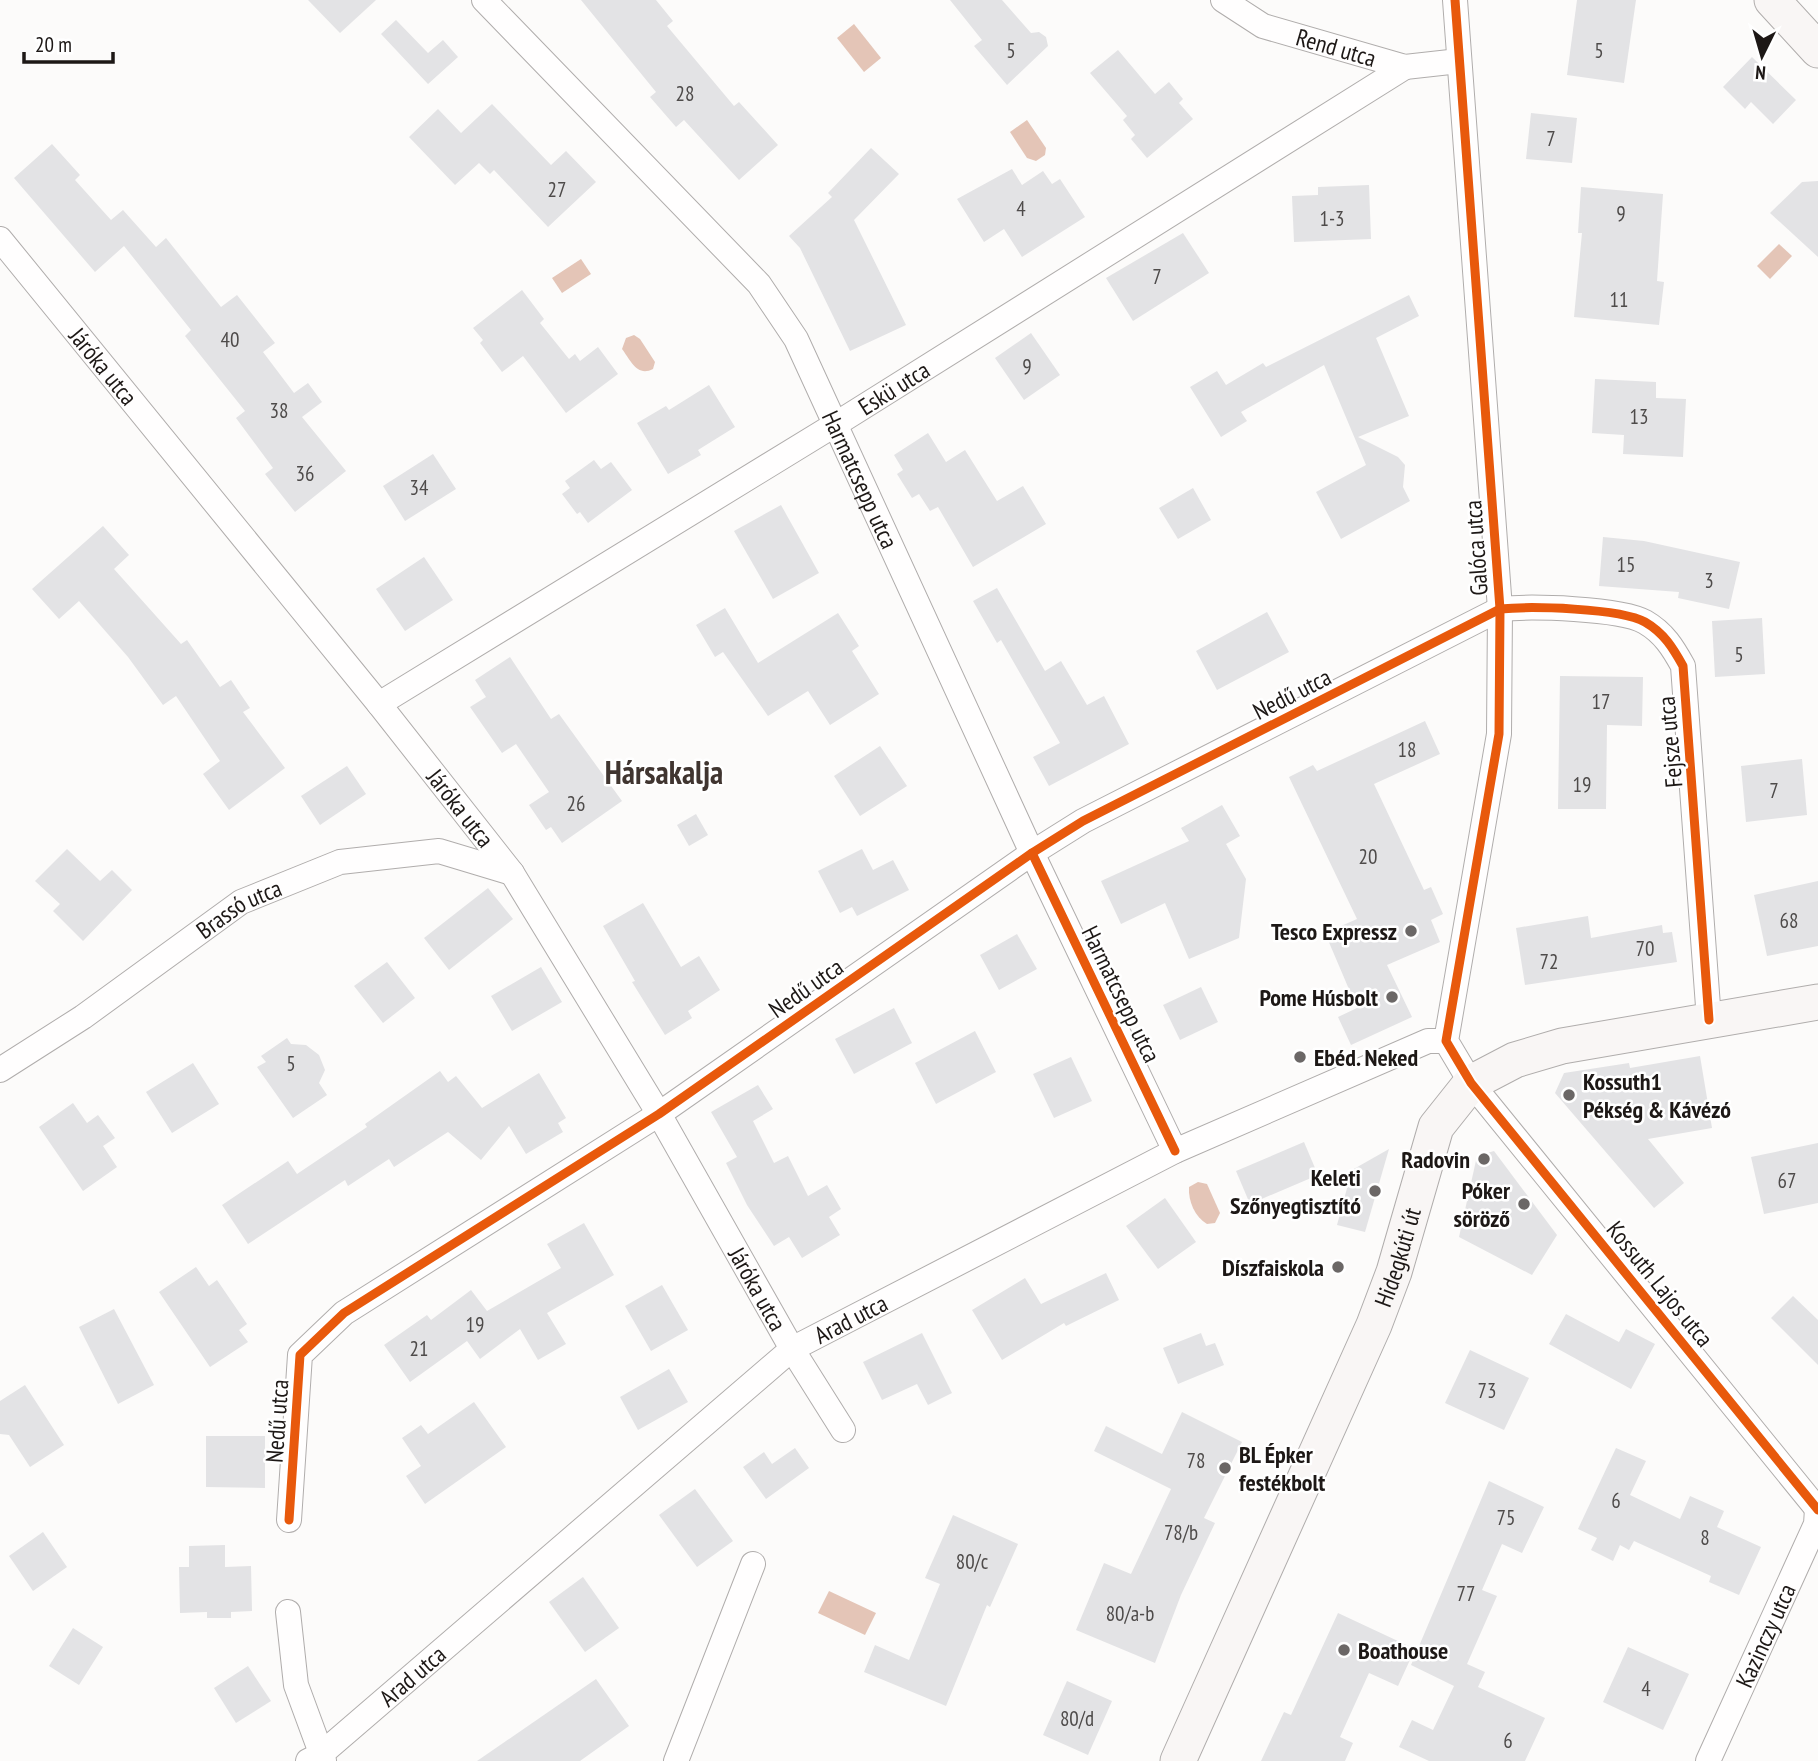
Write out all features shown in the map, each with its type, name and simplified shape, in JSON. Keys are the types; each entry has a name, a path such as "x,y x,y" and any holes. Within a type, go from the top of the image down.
{"main road":[{"path":"1772,0 1818,50"},
{"name":"Hidegkúti út","path":"1178,1761 1374,1325 1394,1272 1436,1127 1471,1083 1515,1060 1562,1046 1818,1002"}],"street":[{"name":"Harmatcsepp utca","path":"484,0 758,284 796,339 1032,853 1175,1151"},
{"name":"Rend utca","path":"1223,0 1263,26 1405,67 1459,61"},
{"name":"Galóca utca","path":"1446,1041 1499,734 1500,609 1455,0"},
{"name":"Eskü utca","path":"379,704 836,424 1405,67"},
{"name":"Járóka utca","path":"0,239 379,704 512,873 659,1114 792,1349 842,1430"},
{"name":"Fejsze utca","path":"1500,609 1536,607 1620,615 1644,621 1670,641 1683,666 1709,1020"},
{"name":"Nedű utca","path":"289,1520 300,1356 344,1313 659,1114 1032,853 1083,821 1500,609"},
{"name":"Brassó utca","path":"0,1069 83,1017 241,902 340,862 439,850 512,873"},
{"name":"Arad utca","path":"317,1759 792,1349 1175,1151 1428,1041 1446,1041"},
{"path":"1446,1041 1471,1083"},
{"name":"Kossuth Lajos utca","path":"1471,1083 1818,1509"},
{"name":"Kazinczy utca","path":"1708,1761 1816,1524 1818,1509"},
{"path":"676,1761 753,1564"},
{"path":"288,1612 296,1685 317,1759"}],"shaded area":[{"path":"854,24 881,58 864,72 837,38"},
{"path":"1027,120 1046,148 1045,155 1036,161 1027,158 1010,132"},
{"path":"1779,244 1792,256 1770,279 1757,266"},
{"path":"581,259 591,274 562,293 552,278"},
{"path":"634,335 640,339 655,362 653,369 639,369 622,349 626,338"},
{"path":"1198,1182 1207,1184 1220,1213 1215,1223 1207,1224 1193,1208 1189,1187"},
{"path":"829,1591 876,1613 865,1635 818,1613"}],"building":[{"path":"308,0 376,0 340,33"},
{"path":"581,0 656,0 673,21 667,26 734,106 739,102 778,145 739,180 684,120 676,127 650,97 656,92"},
{"path":"950,0 1002,0 1031,33 1039,32 1046,37 1048,46 1007,85 974,46 982,40"},
{"path":"1577,0 1636,0 1624,83 1567,75"},
{"path":"396,20 428,53 443,40 458,57 428,84 381,34"},
{"path":"1118,50 1155,94 1169,82 1183,99 1179,103 1193,119 1147,158 1131,139 1135,135 1123,120 1127,116 1090,73"},
{"path":"1752,57 1796,100 1773,124 1751,102 1745,109 1723,87"},
{"path":"492,104 551,165 566,151 596,182 548,227 494,170 490,174 479,163 455,185 409,137 438,109 461,133"},
{"path":"1531,113 1577,118 1572,163 1526,159"},
{"path":"52,144 80,175 75,180 111,220 123,210 156,247 166,238 221,307 237,295 275,343 263,352 294,393 308,383 322,402 302,417 346,471 295,512 265,474 273,468 236,418 245,411 185,336 191,330 124,246 95,272 14,178"},
{"path":"871,148 899,174 854,220 906,325 850,351 800,248 789,236 832,197 828,193"},
{"path":"1012,169 1022,185 1043,171 1052,184 1060,179 1085,217 1022,257 1004,229 984,242 957,199"},
{"path":"1818,181 1818,257 1770,213 1802,182"},
{"path":"1369,185 1371,239 1294,242 1292,196 1318,195 1318,187"},
{"path":"1581,187 1663,194 1657,281 1664,282 1659,325 1574,317 1582,233 1578,233"},
{"path":"1183,233 1209,273 1133,321 1106,278"},
{"path":"522,290 544,319 540,323 569,359 575,354 580,361 598,347 618,374 566,413 523,356 502,372 480,343 483,340 473,328"},
{"path":"1409,295 1419,316 1376,338 1409,416 1358,437 1398,457 1405,465 1403,487 1410,501 1341,539 1316,492 1366,465 1324,365 1241,412 1247,421 1221,437 1190,387 1217,371 1226,385 1263,363 1266,367"},
{"path":"1031,333 1060,375 1024,400 995,358"},
{"path":"1595,379 1656,382 1656,398 1686,399 1683,457 1623,454 1624,435 1592,433"},
{"path":"709,385 735,427 698,450 701,455 668,474 637,423 666,406 669,410"},
{"path":"928,433 946,462 965,450 997,501 1023,486 1046,524 973,567 938,507 930,511 919,494 912,498 897,474 903,470 894,455"},
{"path":"433,454 456,489 405,521 383,486"},
{"path":"594,460 601,469 611,462 632,490 588,523 580,512 577,514 562,494 570,488 565,481"},
{"path":"1193,488 1211,520 1178,539 1159,508"},
{"path":"781,505 819,573 773,599 734,531"},
{"path":"103,526 129,555 114,569 181,644 187,640 220,687 231,680 250,708 243,712 285,768 229,810 203,774 220,761 176,696 163,705 128,657 79,601 59,619 32,589"},
{"path":"1603,537 1644,541 1740,562 1729,609 1678,598 1679,592 1599,586"},
{"path":"424,557 453,600 405,631 376,589"},
{"path":"997,588 1045,671 1061,661 1087,705 1104,696 1129,744 1049,786 1033,757 1060,743 1001,640 997,643 973,601"},
{"path":"725,608 758,663 838,613 859,646 852,651 879,694 830,725 808,691 768,716 723,652 715,657 696,625"},
{"path":"1267,612 1289,652 1217,690 1196,651"},
{"path":"1762,618 1765,674 1715,677 1712,621"},
{"path":"510,657 551,719 559,714 622,801 562,843 551,827 546,830 529,805 549,792 516,744 502,753 470,707 486,697 475,680"},
{"path":"1560,676 1643,677 1642,726 1607,725 1606,809 1558,809"},
{"path":"1425,721 1440,754 1374,784 1424,890 1431,887 1443,914 1431,920 1440,942 1387,965 1412,1017 1351,1045 1338,1017 1357,1008 1325,933 1357,919 1289,777 1313,765 1317,771"},
{"path":"880,746 907,786 860,816 834,776"},
{"path":"1802,759 1807,815 1746,822 1741,766"},
{"path":"347,766 366,794 320,825 301,796"},
{"path":"1222,805 1240,836 1226,844 1246,879 1239,938 1189,959 1165,903 1121,924 1101,881 1189,841 1181,828"},
{"path":"696,814 708,835 689,846 677,825"},
{"path":"67,849 100,881 112,870 132,890 83,941 53,911 60,904 35,881"},
{"path":"862,849 873,870 893,860 909,890 857,916 852,907 840,913 818,871"},
{"path":"1818,881 1818,946 1767,956 1754,895"},
{"path":"488,888 513,919 449,970 424,938"},
{"path":"643,903 681,967 699,956 720,990 688,1011 692,1018 665,1035 632,982 635,981 603,926"},
{"path":"1588,916 1591,938 1662,925 1663,933 1672,932 1677,962 1525,985 1516,928"},
{"path":"1017,934 1037,969 999,990 980,955"},
{"path":"387,962 415,998 383,1023 354,986"},
{"path":"541,967 562,1002 512,1031 491,996"},
{"path":"1201,987 1218,1022 1180,1040 1163,1005"},
{"path":"894,1008 912,1043 854,1074 835,1039"},
{"path":"975,1031 996,1072 936,1104 915,1063"},
{"path":"287,1038 291,1044 306,1045 319,1055 325,1070 319,1083 327,1095 293,1118 257,1067 266,1062 261,1056"},
{"path":"1700,1056 1712,1128 1648,1139 1684,1183 1654,1208 1555,1093 1564,1073 1629,1063 1630,1068"},
{"path":"1071,1057 1092,1101 1054,1118 1033,1074"},
{"path":"193,1063 219,1104 172,1133 146,1092"},
{"path":"440,1071 448,1082 456,1076 482,1108 539,1073 566,1118 558,1123 563,1132 526,1154 509,1126 481,1160 448,1132 394,1167 389,1159 348,1186 345,1180 248,1244 222,1205 288,1161 297,1174 367,1127 365,1124"},
{"path":"758,1085 773,1109 753,1121 774,1163 788,1156 808,1196 827,1185 841,1209 829,1217 840,1235 802,1258 789,1237 774,1246 747,1205 726,1163 737,1157 711,1112"},
{"path":"73,1103 87,1123 98,1115 115,1138 103,1146 117,1167 83,1191 39,1127"},
{"path":"1304,1142 1318,1175 1250,1204 1236,1171"},
{"path":"1818,1143 1818,1203 1764,1214 1751,1157"},
{"path":"1389,1149 1365,1232 1337,1225 1352,1170"},
{"path":"1494,1151 1557,1235 1532,1275 1459,1237 1477,1156"},
{"path":"1165,1198 1196,1242 1158,1269 1126,1226"},
{"path":"584,1223 614,1275 547,1313 566,1344 538,1360 520,1329 480,1359 467,1341 410,1382 384,1345 427,1315 431,1320 471,1290 487,1311 561,1268 547,1244"},
{"path":"196,1267 209,1286 217,1280 247,1324 239,1330 248,1342 210,1367 159,1292"},
{"path":"1106,1273 1119,1300 1066,1326 1064,1323 1002,1360 972,1310 1025,1278 1041,1304"},
{"path":"662,1285 688,1330 651,1351 625,1306"},
{"path":"1793,1296 1818,1320 1818,1365 1771,1318"},
{"path":"114,1309 154,1385 118,1404 79,1327"},
{"path":"1566,1314 1619,1342 1626,1329 1655,1344 1631,1389 1549,1344"},
{"path":"922,1333 952,1393 928,1405 917,1384 882,1400 863,1362"},
{"path":"1201,1333 1206,1346 1215,1343 1224,1365 1178,1384 1163,1348"},
{"path":"1470,1350 1529,1378 1504,1430 1445,1403"},
{"path":"669,1369 688,1402 638,1430 620,1397"},
{"path":"25,1385 64,1445 30,1467 9,1435 0,1434 0,1401"},
{"path":"474,1402 506,1447 425,1504 406,1476 421,1466 402,1438 421,1425 428,1434"},
{"path":"1182,1412 1242,1442 1204,1518 1215,1523 1181,1595 1155,1663 1076,1630 1104,1563 1131,1574 1171,1489 1094,1451 1106,1426 1162,1454"},
{"path":"206,1436 265,1436 265,1488 206,1487"},
{"path":"795,1448 809,1468 766,1499 743,1467 764,1452 772,1464"},
{"path":"1616,1448 1646,1461 1630,1495 1680,1519 1690,1496 1724,1511 1717,1527 1761,1547 1739,1595 1709,1582 1711,1576 1634,1541 1629,1550 1620,1545 1613,1561 1591,1550 1597,1538 1578,1529"},
{"path":"1489,1481 1544,1507 1522,1553 1502,1544 1482,1590 1497,1596 1467,1664 1485,1672 1478,1687 1545,1718 1525,1761 1429,1761 1399,1747 1412,1720 1433,1730 1454,1686 1411,1665"},
{"path":"695,1489 733,1541 697,1567 659,1515"},
{"path":"953,1515 1018,1544 990,1607 987,1605 946,1706 864,1672 875,1645 909,1660 940,1584 925,1578"},
{"path":"43,1532 67,1567 33,1591 9,1556"},
{"path":"225,1545 225,1567 251,1566 252,1611 231,1612 231,1618 207,1618 207,1612 180,1613 179,1567 189,1567 189,1546"},
{"path":"583,1577 619,1628 585,1652 549,1602"},
{"path":"1338,1613 1415,1649 1398,1686 1369,1673 1340,1737 1353,1743 1345,1761 1261,1761 1284,1712 1291,1715"},
{"path":"73,1628 103,1647 79,1685 49,1666"},
{"path":"1628,1647 1689,1674 1663,1730 1603,1702"},
{"path":"248,1666 271,1701 236,1723 214,1688"},
{"path":"596,1679 629,1726 580,1761 477,1761"},
{"path":"1067,1681 1112,1701 1088,1755 1043,1735"}],"cycle path":[{"path":"1455,0 1500,609 1499,734 1446,1041 1471,1083 1818,1510"},
{"path":"289,1520 300,1355 344,1313 659,1114 1032,853 1083,821 1500,609 1574,609 1633,617 1652,626 1663,636 1683,666 1709,1020"},
{"path":"1032,853 1175,1151"}],"place":[{"name":"Tesco Expressz","path":"1411,931"},
{"name":"Pome Húsbolt","path":"1392,997"},
{"name":"Ebéd. Neked","path":"1300,1057"},
{"name":"Kossuth1 Pékség & Kávézó","path":"1569,1095"},
{"name":"Radovin","path":"1484,1159"},
{"name":"Keleti Szőnyegtisztító","path":"1375,1191"},
{"name":"Póker söröző","path":"1524,1204"},
{"name":"Díszfaiskola","path":"1338,1267"},
{"name":"BL Épker festékbolt","path":"1225,1468"},
{"name":"Boathouse","path":"1344,1650"}],"district":[{"name":"Hársakalja","path":"664,772"}]}
